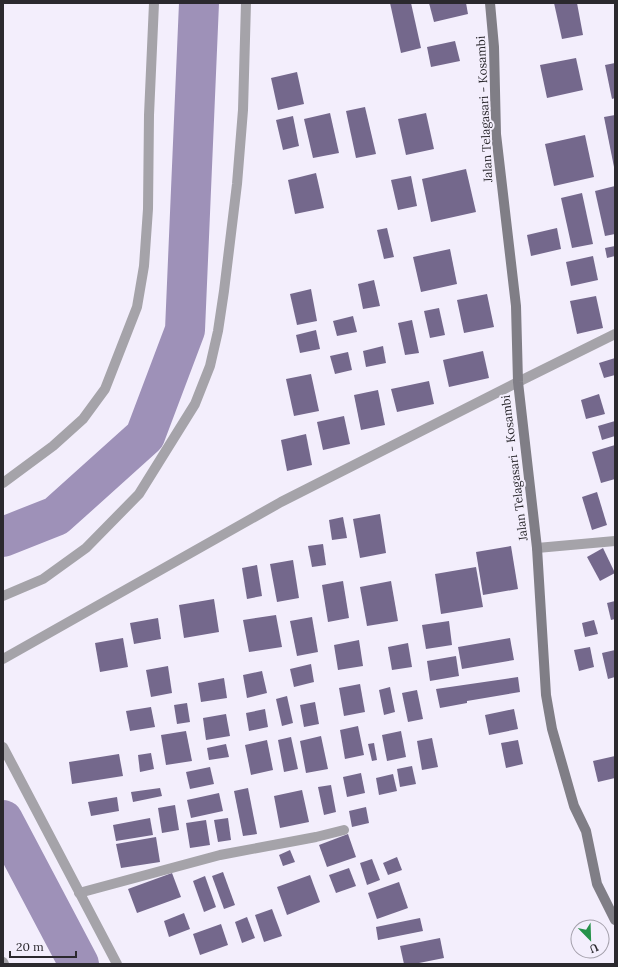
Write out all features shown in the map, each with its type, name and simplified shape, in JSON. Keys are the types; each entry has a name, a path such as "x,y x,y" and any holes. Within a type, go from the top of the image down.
{"main road":[{"name":"Jalan Telagasari - Kosambi","path":"490,3 494,47 496,134 516,306 518,382 537,548 546,695 552,729 574,806 586,830 598,884 615,920"}],"street":[{"path":"3,483 53,446 83,419 105,389 127,337 137,307 144,266 148,209 149,115 154,3"},
{"path":"3,596 43,579 86,548 139,494 195,404 210,366 218,331 224,291 238,176 243,110 246,3"},
{"path":"3,659 281,502 615,334"},
{"path":"537,548 615,541"},
{"path":"3,747 117,964"},
{"path":"79,893 220,855 316,837 344,830"}],"building":[{"path":"390,3 411,3 421,48 401,53"},
{"path":"429,3 466,3 468,14 434,22"},
{"path":"554,3 577,3 583,35 562,39"},
{"path":"455,41 460,61 431,67 427,47"},
{"path":"576,58 583,90 547,98 540,65"},
{"path":"615,63 615,98 612,99 605,65"},
{"path":"297,72 304,104 278,110 271,78"},
{"path":"365,107 376,154 356,158 346,111"},
{"path":"330,113 339,153 313,158 304,119"},
{"path":"426,113 434,149 406,155 398,119"},
{"path":"615,115 615,167 614,167 604,117"},
{"path":"293,116 299,146 283,150 276,120"},
{"path":"585,135 594,177 554,186 545,144"},
{"path":"466,169 476,212 431,222 422,179"},
{"path":"316,173 324,208 295,214 288,180"},
{"path":"411,176 417,206 398,210 391,180"},
{"path":"615,186 615,234 605,236 595,191"},
{"path":"582,193 593,244 572,248 561,198"},
{"path":"387,228 394,257 384,259 377,230"},
{"path":"557,228 561,249 531,256 527,235"},
{"path":"615,246 615,256 607,258 605,248"},
{"path":"450,249 457,284 421,292 413,257"},
{"path":"593,256 598,280 571,286 566,262"},
{"path":"374,280 380,306 363,309 358,284"},
{"path":"311,289 317,321 297,325 290,294"},
{"path":"487,294 494,327 464,333 457,300"},
{"path":"596,296 603,328 577,334 570,301"},
{"path":"439,308 445,335 430,338 424,311"},
{"path":"353,316 357,332 337,336 333,321"},
{"path":"412,320 419,353 405,355 398,323"},
{"path":"316,330 320,349 300,353 296,335"},
{"path":"383,346 386,363 366,367 363,351"},
{"path":"483,351 489,378 449,387 443,360"},
{"path":"348,352 352,370 335,374 330,356"},
{"path":"615,358 615,375 604,378 599,363"},
{"path":"311,374 319,411 294,416 286,379"},
{"path":"429,381 434,404 397,412 391,389"},
{"path":"378,390 385,425 361,430 354,395"},
{"path":"599,394 605,414 586,419 581,400"},
{"path":"344,416 350,444 323,450 317,422"},
{"path":"615,421 615,436 602,440 598,426"},
{"path":"306,434 312,465 287,471 281,440"},
{"path":"615,445 615,479 601,483 592,452"},
{"path":"597,492 607,525 592,530 582,497"},
{"path":"380,514 386,553 360,558 353,519"},
{"path":"343,517 347,538 332,540 329,520"},
{"path":"323,544 326,565 312,567 308,546"},
{"path":"511,546 518,589 483,595 476,552"},
{"path":"603,548 615,573 600,581 587,557"},
{"path":"293,560 299,598 277,602 270,564"},
{"path":"257,565 262,596 247,599 242,568"},
{"path":"476,567 483,607 441,614 435,574"},
{"path":"343,581 349,618 328,622 322,585"},
{"path":"391,581 398,621 367,626 360,587"},
{"path":"214,599 219,632 184,638 179,605"},
{"path":"615,601 615,619 611,620 607,603"},
{"path":"276,615 282,647 249,652 243,620"},
{"path":"312,617 318,652 297,656 290,621"},
{"path":"158,618 161,639 134,644 130,623"},
{"path":"594,620 598,634 585,637 582,623"},
{"path":"449,621 452,645 426,649 422,625"},
{"path":"123,638 128,667 100,672 95,643"},
{"path":"510,638 514,660 462,669 458,647"},
{"path":"359,640 363,666 338,670 334,645"},
{"path":"408,643 412,667 392,670 388,647"},
{"path":"590,647 594,667 579,671 574,650"},
{"path":"615,650 615,677 608,679 602,653"},
{"path":"456,656 459,676 430,681 427,661"},
{"path":"311,664 314,682 294,687 290,669"},
{"path":"168,666 172,693 151,697 146,670"},
{"path":"262,671 267,693 247,698 243,675"},
{"path":"518,677 520,692 467,701 467,703 440,708 436,689"},
{"path":"224,678 227,698 201,702 198,683"},
{"path":"360,684 365,712 344,716 339,688"},
{"path":"390,687 395,712 384,715 379,690"},
{"path":"417,690 423,719 408,722 402,693"},
{"path":"287,696 293,723 282,726 276,699"},
{"path":"315,702 319,724 304,727 300,705"},
{"path":"187,703 190,722 177,724 174,705"},
{"path":"151,707 155,727 130,731 126,711"},
{"path":"265,709 268,727 249,731 246,713"},
{"path":"514,709 518,729 489,735 485,715"},
{"path":"226,714 230,736 206,740 203,718"},
{"path":"358,726 364,755 345,759 340,730"},
{"path":"186,731 192,761 166,765 161,735"},
{"path":"401,731 406,757 387,761 382,735"},
{"path":"321,736 328,769 306,773 300,741"},
{"path":"291,737 298,769 284,772 278,740"},
{"path":"432,738 438,767 422,770 417,741"},
{"path":"267,740 273,770 251,775 245,745"},
{"path":"518,740 523,764 506,768 501,743"},
{"path":"374,743 377,760 372,761 368,744"},
{"path":"226,744 229,757 209,760 207,748"},
{"path":"151,753 154,769 140,772 138,755"},
{"path":"119,754 123,776 72,784 69,762"},
{"path":"615,756 615,778 598,782 593,761"},
{"path":"412,766 416,784 400,787 397,769"},
{"path":"210,767 214,784 190,789 186,772"},
{"path":"361,773 365,793 347,797 343,777"},
{"path":"393,774 397,791 379,795 376,778"},
{"path":"331,785 336,812 324,815 318,787"},
{"path":"160,788 162,796 133,802 131,792"},
{"path":"248,788 257,834 243,836 234,791"},
{"path":"302,790 309,822 280,828 274,796"},
{"path":"219,793 223,811 191,818 187,800"},
{"path":"117,797 119,811 91,816 88,802"},
{"path":"175,805 179,830 162,833 158,808"},
{"path":"366,807 369,823 352,827 349,811"},
{"path":"150,818 153,835 116,841 113,825"},
{"path":"228,818 231,840 218,842 214,820"},
{"path":"206,820 210,845 190,848 186,823"},
{"path":"348,834 356,857 327,867 319,845"},
{"path":"156,837 160,862 121,868 116,844"},
{"path":"290,850 295,862 283,866 279,855"},
{"path":"397,857 402,870 388,875 383,863"},
{"path":"372,859 380,880 367,885 360,863"},
{"path":"349,868 356,886 336,893 329,875"},
{"path":"223,872 235,905 224,909 212,876"},
{"path":"172,873 181,897 137,913 128,889"},
{"path":"310,875 320,902 287,915 277,887"},
{"path":"205,876 216,907 204,912 193,881"},
{"path":"399,882 408,908 377,919 368,893"},
{"path":"272,909 282,936 264,942 255,915"},
{"path":"184,913 190,929 169,937 164,921"},
{"path":"247,917 255,938 242,943 235,922"},
{"path":"420,918 423,931 378,940 376,927"},
{"path":"221,924 228,945 200,955 193,934"},
{"path":"440,938 444,958 414,964 404,964 400,946"}],"waterway":[{"path":"3,537 56,516 145,436 185,330 199,3"},
{"path":"3,820 79,964"}]}
